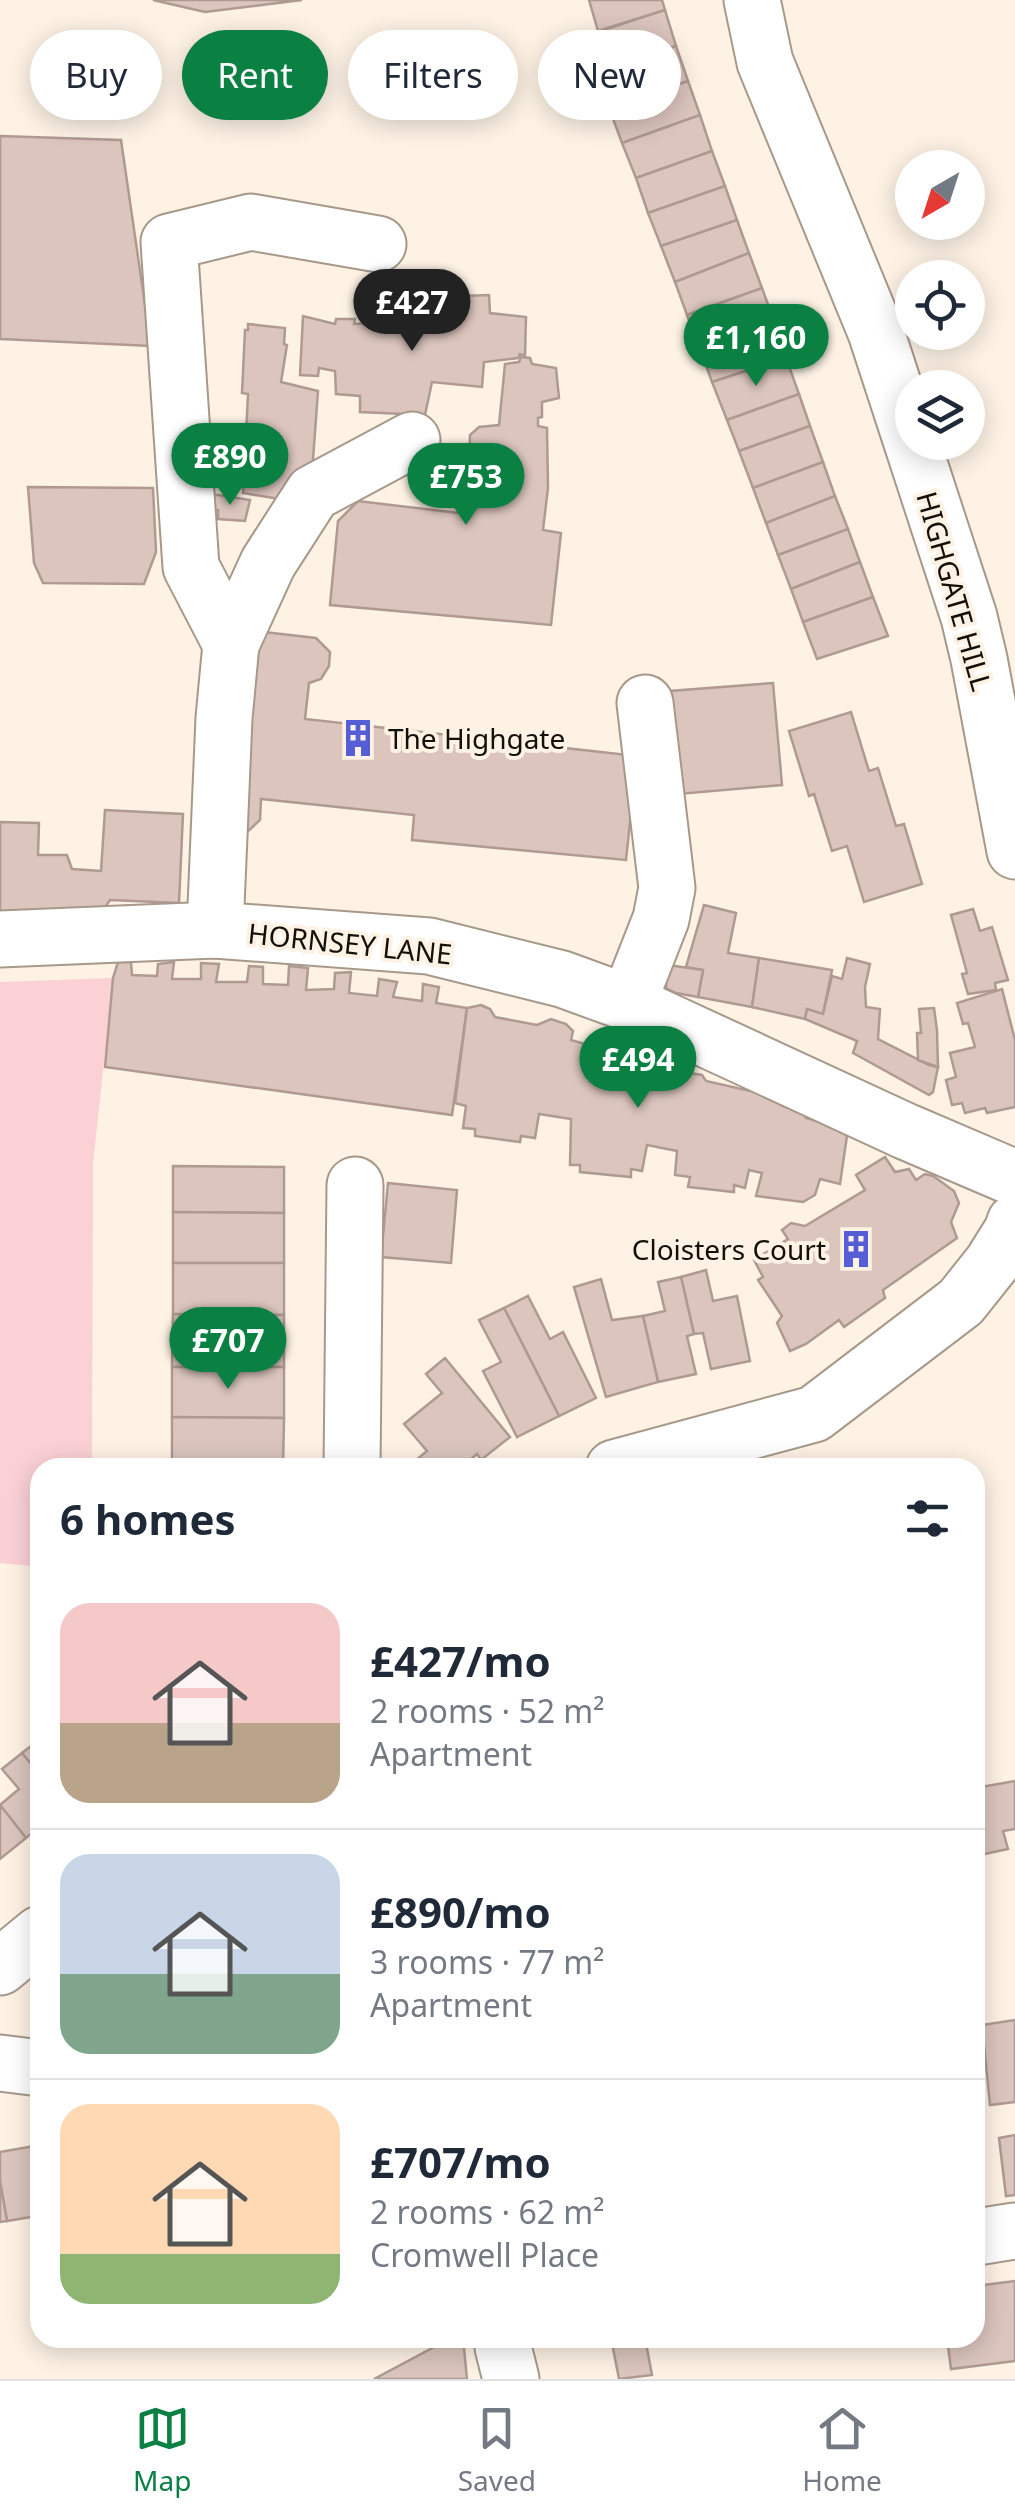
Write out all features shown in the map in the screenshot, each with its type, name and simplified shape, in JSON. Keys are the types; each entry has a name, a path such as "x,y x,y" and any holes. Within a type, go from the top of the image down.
{"main road":[{"name":"HIGHGATE HILL","path":"752,0 765,62 876,332 968,616 1015,851"},
{"path":"231,644 191,566 168,242 251,222 378,244"},
{"path":"216,930 224,718 231,644 268,563 313,493 412,440"},
{"path":"628,1003 661,919 667,888 645,703"},
{"name":"HORNSEY LANE","path":"0,939 216,930 429,946 562,979 628,1003 905,1132 1015,1178"},
{"path":"352,1458 355,1186"},
{"path":"651,1458 814,1414 961,1302 992,1263 1015,1222"},
{"path":"0,1967 30,1942"},
{"path":"0,2063 30,2067"}],"shaded area":[{"path":"113,978 93,1164 92,1458 30,1458 30,1566 0,1563 0,982"}],"building":[{"path":"153,0 302,0 205,12"},
{"path":"589,0 662,0 665,10 598,30"},
{"path":"665,10 671,30 603,30"},
{"path":"681,61 688,81 681,83"},
{"path":"688,81 700,115 622,143 613,120 681,120 681,83"},
{"path":"700,115 712,151 636,178 622,143"},
{"path":"0,136 121,140 151,346 0,339"},
{"path":"712,151 725,186 648,213 636,178"},
{"path":"725,186 737,220 661,246 648,213"},
{"path":"737,220 749,253 675,282 661,246"},
{"path":"749,253 762,288 687,315 675,282"},
{"path":"762,288 775,324 701,352 687,315"},
{"path":"489,295 490,313 526,317 525,356 484,362 482,387 432,382 425,415 360,412 360,396 336,394 335,371 319,368 318,376 300,375 303,316 335,324 336,319 355,319 354,324 370,323 372,329 423,331 427,300 464,302 464,296"},
{"path":"248,324 285,328 287,345 281,382 318,391 311,487 304,503 243,493 248,394 242,393"},
{"path":"775,324 786,358 712,382 701,352"},
{"path":"521,357 530,358 532,364 556,368 559,398 542,402 542,417 538,418 538,426 547,428 548,488 543,530 561,533 551,625 330,605 338,521 358,501 467,514 470,435 479,427 499,425 505,364 519,362"},
{"path":"786,358 799,394 727,420 712,382"},
{"path":"799,394 810,426 739,451 727,420"},
{"path":"810,426 823,462 753,488 739,451"},
{"path":"823,462 835,496 766,523 753,488"},
{"path":"28,487 153,488 156,552 144,584 43,583 34,563"},
{"path":"212,494 250,500 245,521 218,519 218,510 211,509"},
{"path":"835,496 848,529 778,555 766,523"},
{"path":"848,529 860,562 791,589 778,555"},
{"path":"860,562 873,597 803,622 791,589"},
{"path":"873,597 888,636 817,659 803,622"},
{"name":"The Highgate","path":"255,631 316,638 330,652 329,666 321,679 309,683 305,719 637,756 626,860 412,840 414,815 261,799 260,820 246,833"},
{"path":"773,683 782,785 679,794 670,691"},
{"path":"851,712 869,771 878,768 896,826 904,824 922,884 864,902 847,846 832,851 814,794 809,796 789,731"},
{"path":"105,810 183,814 179,903 110,900 103,910 0,911 0,822 39,823 38,855 67,855 72,869 101,871"},
{"path":"704,905 736,913 728,953 759,958 752,1007 698,997 703,970 686,967"},
{"path":"973,909 980,931 992,927 1008,980 995,983 996,990 968,994 962,974 967,973 951,915"},
{"path":"759,958 832,970 823,1014 807,1009 805,1019 752,1007"},
{"path":"847,958 870,964 866,1007 880,1009 878,1039 938,1067 929,1095 853,1053 857,1041 805,1019 807,1009 823,1014 832,976 842,979"},
{"path":"118,962 131,962 132,975 157,976 158,964 174,962 172,979 201,979 201,963 219,964 216,982 247,982 249,966 263,967 263,984 288,985 289,966 308,968 306,990 334,989 335,973 351,972 349,993 377,996 379,979 397,982 393,997 422,1001 423,984 439,987 436,1003 467,1008 452,1115 105,1067"},
{"path":"668,965 703,970 698,997 666,988"},
{"path":"1002,989 1015,1040 1015,1107 965,1113 962,1103 952,1105 946,1080 956,1077 950,1053 975,1047 957,1003"},
{"path":"481,1005 495,1017 537,1025 551,1019 566,1024 573,1031 571,1040 601,1052 642,1059 658,1050 671,1057 679,1075 702,1075 706,1081 750,1091 755,1087 783,1098 783,1106 804,1110 806,1118 848,1129 840,1184 820,1179 815,1195 803,1202 756,1196 762,1173 749,1170 745,1188 734,1185 734,1192 688,1187 690,1177 675,1175 677,1151 647,1145 642,1171 631,1169 631,1177 580,1172 580,1165 570,1165 571,1119 539,1114 535,1138 521,1136 520,1142 475,1136 475,1129 463,1128 466,1106 455,1103 467,1008"},
{"path":"934,1008 938,1067 918,1060 919,1009"},
{"name":"Cloisters Court","path":"885,1157 895,1172 909,1169 916,1180 925,1174 933,1176 954,1191 959,1203 951,1222 957,1238 883,1290 885,1298 844,1327 839,1320 790,1351 777,1323 782,1316 758,1280 763,1277 754,1260 788,1239 782,1230 791,1223 805,1226 865,1190 856,1175"},
{"path":"173,1166 284,1167 284,1213 173,1212"},
{"path":"388,1183 457,1190 451,1263 381,1257"},
{"path":"173,1212 284,1213 284,1263 173,1263"},
{"path":"173,1263 284,1263 284,1315 173,1314"},
{"path":"706,1270 713,1301 737,1296 750,1361 711,1369 703,1333 694,1334 681,1277"},
{"path":"681,1277 694,1334 687,1336 696,1374 658,1382 643,1316 665,1311 658,1282"},
{"path":"601,1279 612,1320 643,1316 658,1382 606,1397 574,1287"},
{"path":"528,1296 550,1339 563,1332 596,1398 559,1416 504,1308"},
{"path":"504,1308 559,1416 517,1437 483,1371 501,1362 479,1320"},
{"path":"173,1314 284,1315 284,1367 172,1367"},
{"path":"445,1358 510,1437 484,1458 477,1454 472,1458 419,1458 427,1451 404,1424 442,1393 426,1374"},
{"path":"172,1367 284,1367 284,1418 172,1417"},
{"path":"172,1417 284,1418 283,1458 172,1458"},
{"path":"30,1747 30,1763 22,1753"},
{"path":"22,1753 30,1763 30,1835 26,1838 0,1805 19,1789 2,1769"},
{"path":"1015,1781 1015,1829 1003,1831 1008,1849 985,1854 985,1786"},
{"path":"0,1805 26,1838 0,1859"},
{"path":"1015,2020 1015,2102 990,2105 985,2025"},
{"path":"1015,2135 1015,2195 1006,2196 999,2138"},
{"path":"30,2147 30,2217 7,2221 0,2152"},
{"path":"0,2181 7,2221 0,2222"},
{"path":"1015,2281 1015,2361 951,2369 948,2348 985,2348 985,2285"},
{"path":"432,2348 464,2348 467,2379 374,2379"},
{"path":"613,2348 647,2348 652,2375 619,2379"}],"place":[{"name":"The Highgate","path":"358,738"},
{"name":"Cloisters Court","path":"856,1249"}]}
